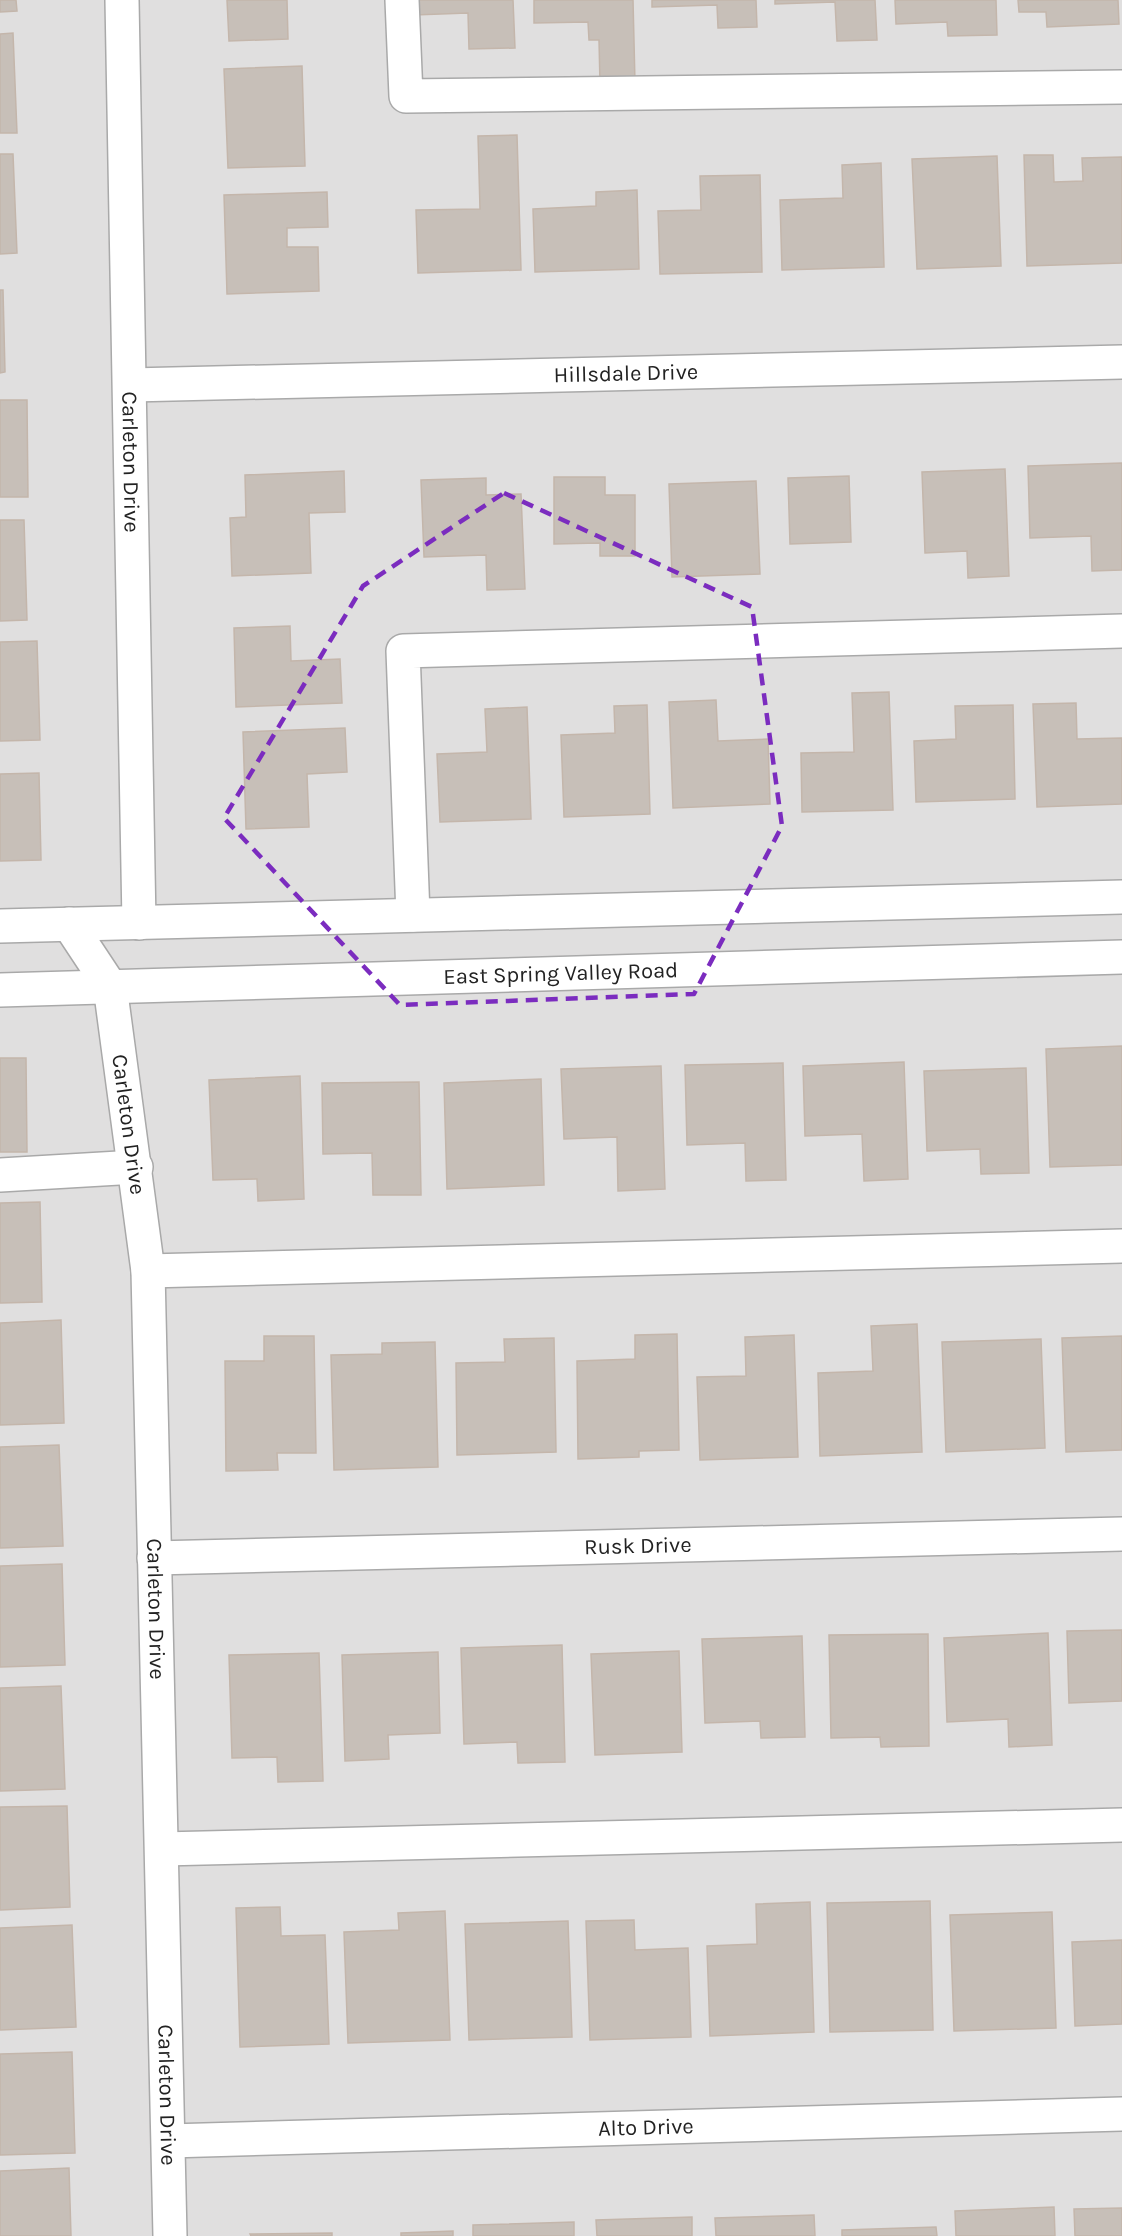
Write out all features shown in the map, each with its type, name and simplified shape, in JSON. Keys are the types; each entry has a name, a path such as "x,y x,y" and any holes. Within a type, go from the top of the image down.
{"street":[{"name":"Carleton Drive","path":"122,0 139,922"},
{"path":"402,0 406,96 1122,87"},
{"name":"Hillsdale Drive","path":"130,385 1122,362"},
{"path":"414,915 403,651 1122,631"},
{"path":"0,926 1122,897"},
{"path":"69,924 110,986"},
{"name":"East Spring Valley Road","path":"0,990 1122,957"},
{"name":"Carleton Drive","path":"110,986 136,1167 148,1271 170,2236"},
{"path":"0,1175 136,1167"},
{"path":"148,1271 1122,1246"},
{"name":"Rusk Drive","path":"154,1558 1122,1534"},
{"path":"162,1849 1122,1825"},
{"name":"Alto Drive","path":"169,2141 1122,2114"}],"highlighted area":[{"path":"504,493 752,607 782,826 694,994 400,1005 224,818 363,586"}],"shaded area":[{"path":"0,0 1122,0 1122,2236 0,2236"}],"building":[{"path":"0,0 16,0 17,11 0,12"},
{"path":"227,0 287,0 288,39 229,41"},
{"path":"413,0 513,0 515,48 469,49 468,13 414,15"},
{"path":"534,0 633,0 635,83 600,84 599,40 589,40 588,22 534,23"},
{"path":"652,0 756,0 757,27 718,28 717,5 652,7"},
{"path":"775,0 875,0 877,40 837,41 835,2 775,4"},
{"path":"895,0 996,0 997,35 948,36 947,22 896,24"},
{"path":"1018,0 1118,0 1119,24 1047,27 1046,12 1019,12"},
{"path":"13,33 17,133 0,133 0,34"},
{"path":"302,66 305,166 228,168 224,69"},
{"path":"517,135 521,270 418,273 416,210 480,209 478,136"},
{"path":"0,154 13,154 17,253 0,254"},
{"path":"1024,155 1053,155 1054,182 1083,181 1082,158 1122,157 1122,263 1027,266"},
{"path":"997,156 1001,266 917,269 912,159"},
{"path":"881,163 884,267 782,270 780,200 843,198 842,165"},
{"path":"760,175 762,272 660,274 658,211 701,210 700,176"},
{"path":"637,190 639,269 535,272 533,209 596,206 596,192"},
{"path":"327,192 328,227 287,228 287,247 318,247 319,291 227,294 224,195"},
{"path":"0,290 3,290 5,372 0,373"},
{"path":"0,400 27,400 28,497 0,497"},
{"path":"1122,463 1122,570 1092,571 1091,536 1030,538 1028,466"},
{"path":"1005,469 1009,576 968,578 967,551 925,553 922,472"},
{"path":"344,471 345,512 309,513 311,573 232,576 230,518 246,517 245,475"},
{"path":"849,476 851,542 790,544 788,478"},
{"path":"554,477 605,477 605,495 635,495 635,556 600,556 600,543 554,544"},
{"path":"486,478 486,495 521,494 525,589 487,590 486,555 424,557 421,480"},
{"path":"756,481 760,574 672,577 669,484"},
{"path":"0,520 24,520 27,620 0,621"},
{"path":"290,626 291,661 340,659 342,703 236,707 234,628"},
{"path":"37,641 40,740 0,741 0,642"},
{"path":"889,692 893,810 802,812 801,753 854,752 852,693"},
{"path":"716,700 718,741 768,739 770,804 673,808 669,702"},
{"path":"1076,703 1077,739 1122,738 1122,804 1037,807 1033,704"},
{"path":"647,705 650,814 564,817 561,735 615,733 614,706"},
{"path":"1013,705 1015,799 916,802 914,741 956,739 955,706"},
{"path":"527,707 531,819 440,822 437,754 487,752 485,709"},
{"path":"345,728 347,772 307,774 309,827 246,829 243,732"},
{"path":"39,773 41,860 0,861 0,774"},
{"path":"1122,1046 1122,1165 1050,1167 1046,1049"},
{"path":"0,1058 26,1058 27,1152 0,1152"},
{"path":"904,1062 908,1179 864,1181 862,1134 805,1136 803,1066"},
{"path":"783,1063 786,1180 746,1181 745,1143 687,1145 685,1065"},
{"path":"661,1066 665,1189 618,1191 617,1137 564,1139 561,1069"},
{"path":"1026,1068 1029,1173 981,1174 980,1149 927,1151 924,1071"},
{"path":"300,1076 304,1199 258,1201 257,1179 213,1180 209,1080"},
{"path":"541,1079 544,1185 447,1189 444,1083"},
{"path":"419,1082 421,1195 373,1195 372,1153 323,1154 322,1083"},
{"path":"40,1202 42,1302 0,1303 0,1203"},
{"path":"61,1320 64,1423 0,1425 0,1323"},
{"path":"917,1324 922,1452 820,1456 818,1373 873,1371 871,1326"},
{"path":"677,1334 679,1450 639,1451 639,1457 578,1459 577,1361 635,1359 635,1335"},
{"path":"794,1335 798,1457 700,1460 697,1377 746,1376 745,1337"},
{"path":"264,1336 314,1336 316,1453 277,1453 278,1470 226,1471 225,1361 264,1361"},
{"path":"1122,1336 1122,1450 1066,1452 1062,1338"},
{"path":"554,1338 556,1452 457,1455 456,1363 505,1362 504,1339"},
{"path":"1041,1339 1045,1448 946,1452 942,1342"},
{"path":"435,1342 438,1467 334,1470 331,1355 382,1354 382,1343"},
{"path":"59,1445 63,1546 0,1548 0,1447"},
{"path":"62,1564 65,1665 0,1667 0,1566"},
{"path":"1122,1630 1122,1701 1069,1703 1067,1631"},
{"path":"1048,1633 1052,1745 1009,1747 1008,1719 947,1722 944,1638"},
{"path":"928,1634 929,1746 881,1747 880,1737 831,1738 829,1635"},
{"path":"802,1636 805,1737 761,1738 760,1721 705,1723 702,1639"},
{"path":"562,1645 565,1762 518,1763 517,1742 464,1744 461,1648"},
{"path":"679,1651 682,1752 595,1755 591,1654"},
{"path":"438,1652 440,1733 388,1735 389,1759 345,1761 342,1655"},
{"path":"319,1653 323,1781 278,1782 277,1757 232,1758 229,1655"},
{"path":"61,1686 65,1789 0,1791 0,1688"},
{"path":"67,1806 70,1907 0,1910 0,1807"},
{"path":"930,1901 933,2030 830,2032 827,1903"},
{"path":"810,1902 814,2032 710,2036 707,1946 757,1944 756,1904"},
{"path":"280,1907 281,1936 325,1935 329,2044 240,2047 236,1908"},
{"path":"445,1911 450,2040 348,2043 344,1932 399,1930 398,1913"},
{"path":"1052,1912 1056,2028 954,2031 950,1915"},
{"path":"634,1920 635,1950 688,1948 691,2037 590,2040 586,1921"},
{"path":"568,1921 572,2037 469,2040 465,1924"},
{"path":"72,1925 76,2027 0,2030 0,1928"},
{"path":"1122,1940 1122,2024 1075,2026 1072,1942"},
{"path":"72,2052 75,2153 0,2155 0,2054"},
{"path":"69,2168 71,2236 0,2236 0,2171"},
{"path":"1054,2207 1055,2236 956,2236 955,2211"},
{"path":"1122,2208 1122,2236 1075,2236 1074,2209"},
{"path":"814,2215 815,2236 716,2236 715,2218"},
{"path":"692,2217 692,2236 597,2236 596,2220"},
{"path":"574,2222 574,2236 473,2236 473,2225"},
{"path":"936,2227 937,2236 842,2236 842,2230"},
{"path":"453,2231 453,2236 401,2236 401,2233"},
{"path":"332,2233 332,2236 251,2236 250,2234"}]}
